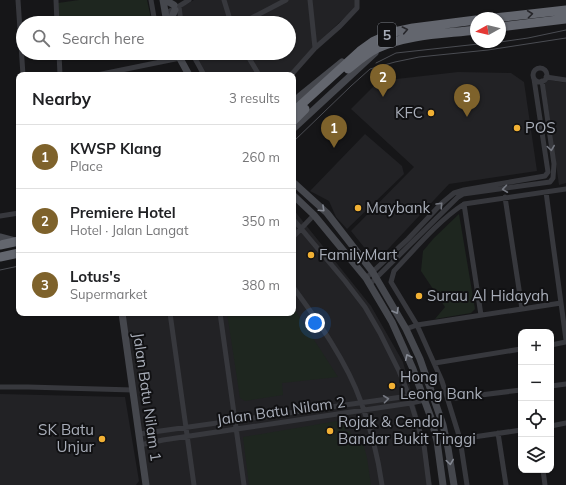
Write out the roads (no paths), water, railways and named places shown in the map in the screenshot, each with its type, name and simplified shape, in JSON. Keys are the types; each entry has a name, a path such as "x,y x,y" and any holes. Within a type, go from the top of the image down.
{"highway":[{"path":"506,17 566,10"},
{"path":"506,26 566,19"},
{"name":"5","path":"296,118 318,93 360,51 374,41 394,32 452,22 470,20"},
{"name":"5","path":"296,110 364,56 379,48 410,38 470,31"},
{"path":"0,245 16,241"},
{"path":"0,257 16,254"}],"main road":[{"path":"164,0 176,7 172,16"},
{"path":"164,0 166,16"},
{"name":"5","path":"296,126 379,48"},
{"name":"5","path":"296,100 340,63 360,51"},
{"path":"181,60 188,72"},
{"path":"296,185 327,213 375,274 406,329 436,402 445,433 454,485"},
{"path":"296,197 314,215 368,281 392,322 424,396 437,441 443,485"},
{"path":"0,237 16,241"},
{"name":"Jalan Batu Nilam 1","path":"122,316 146,485"},
{"path":"424,396 429,397 429,384"}],"street":[{"path":"18,0 19,16"},
{"path":"56,0 57,16"},
{"path":"152,0 154,16"},
{"path":"165,11 190,0"},
{"path":"224,0 230,16"},
{"path":"255,16 286,0"},
{"path":"310,0 315,48"},
{"path":"294,72 315,48 352,15 357,8 357,2"},
{"path":"176,7 179,16"},
{"path":"22,60 23,72"},
{"path":"59,60 60,72"},
{"path":"110,72 161,60"},
{"path":"196,60 202,72"},
{"path":"250,60 257,72"},
{"path":"546,76 545,71 541,68 534,71 533,76 548,172 547,174"},
{"path":"546,76 566,80"},
{"path":"375,274 424,230 450,203 463,194 550,182 553,178 554,164 542,81 546,76"},
{"path":"534,79 538,82 542,81"},
{"path":"547,174 553,178"},
{"path":"368,281 442,203 454,193 545,176 547,174"},
{"path":"467,485 460,439 448,399 417,325 392,282 394,271 433,231 455,210 464,204 566,189"},
{"path":"546,192 566,341 554,344"},
{"path":"506,197 522,309"},
{"path":"464,204 481,315"},
{"path":"0,216 16,213"},
{"path":"296,234 314,215"},
{"path":"296,222 365,307 399,371 409,396"},
{"path":"424,230 433,231"},
{"path":"296,291 330,341 361,402 376,449 382,485"},
{"path":"406,329 417,325 561,303"},
{"path":"170,316 194,485"},
{"path":"220,316 244,485"},
{"path":"434,363 518,349"},
{"path":"554,386 566,384"},
{"path":"0,388 28,387 133,390"},
{"path":"448,399 518,390"},
{"name":"Jalan Batu Nilam 2","path":"139,434 361,402 409,396 424,396"},
{"name":"Jalan Batu Nilam 2","path":"140,445 411,403 424,396"},
{"path":"411,403 424,445 429,485"},
{"path":"554,425 566,423"},
{"path":"460,439 518,431"},
{"path":"498,434 506,485"},
{"path":"543,473 545,485"}],"tram line":[{"path":"506,41 566,30"},
{"path":"296,139 370,69 419,57 488,50 566,38"},
{"path":"376,63 396,53 470,45"},
{"path":"0,270 16,267"}],"place":[{"name":"Premiere Hotel","path":"383,97"},
{"name":"KFC","path":"431,113"},
{"name":"Lotus's","path":"467,117"},
{"name":"POS","path":"517,128"},
{"name":"KWSP Klang","path":"334,148"},
{"name":"Maybank","path":"358,208"},
{"name":"FamilyMart","path":"311,255"},
{"name":"Surau Al Hidayah","path":"419,296"},
{"name":"Hong Leong Bank","path":"392,386"},
{"name":"Rojak & Cendol Bandar Bukit Tinggi","path":"330,431"},
{"name":"SK Batu Unjur","path":"102,439"}]}
